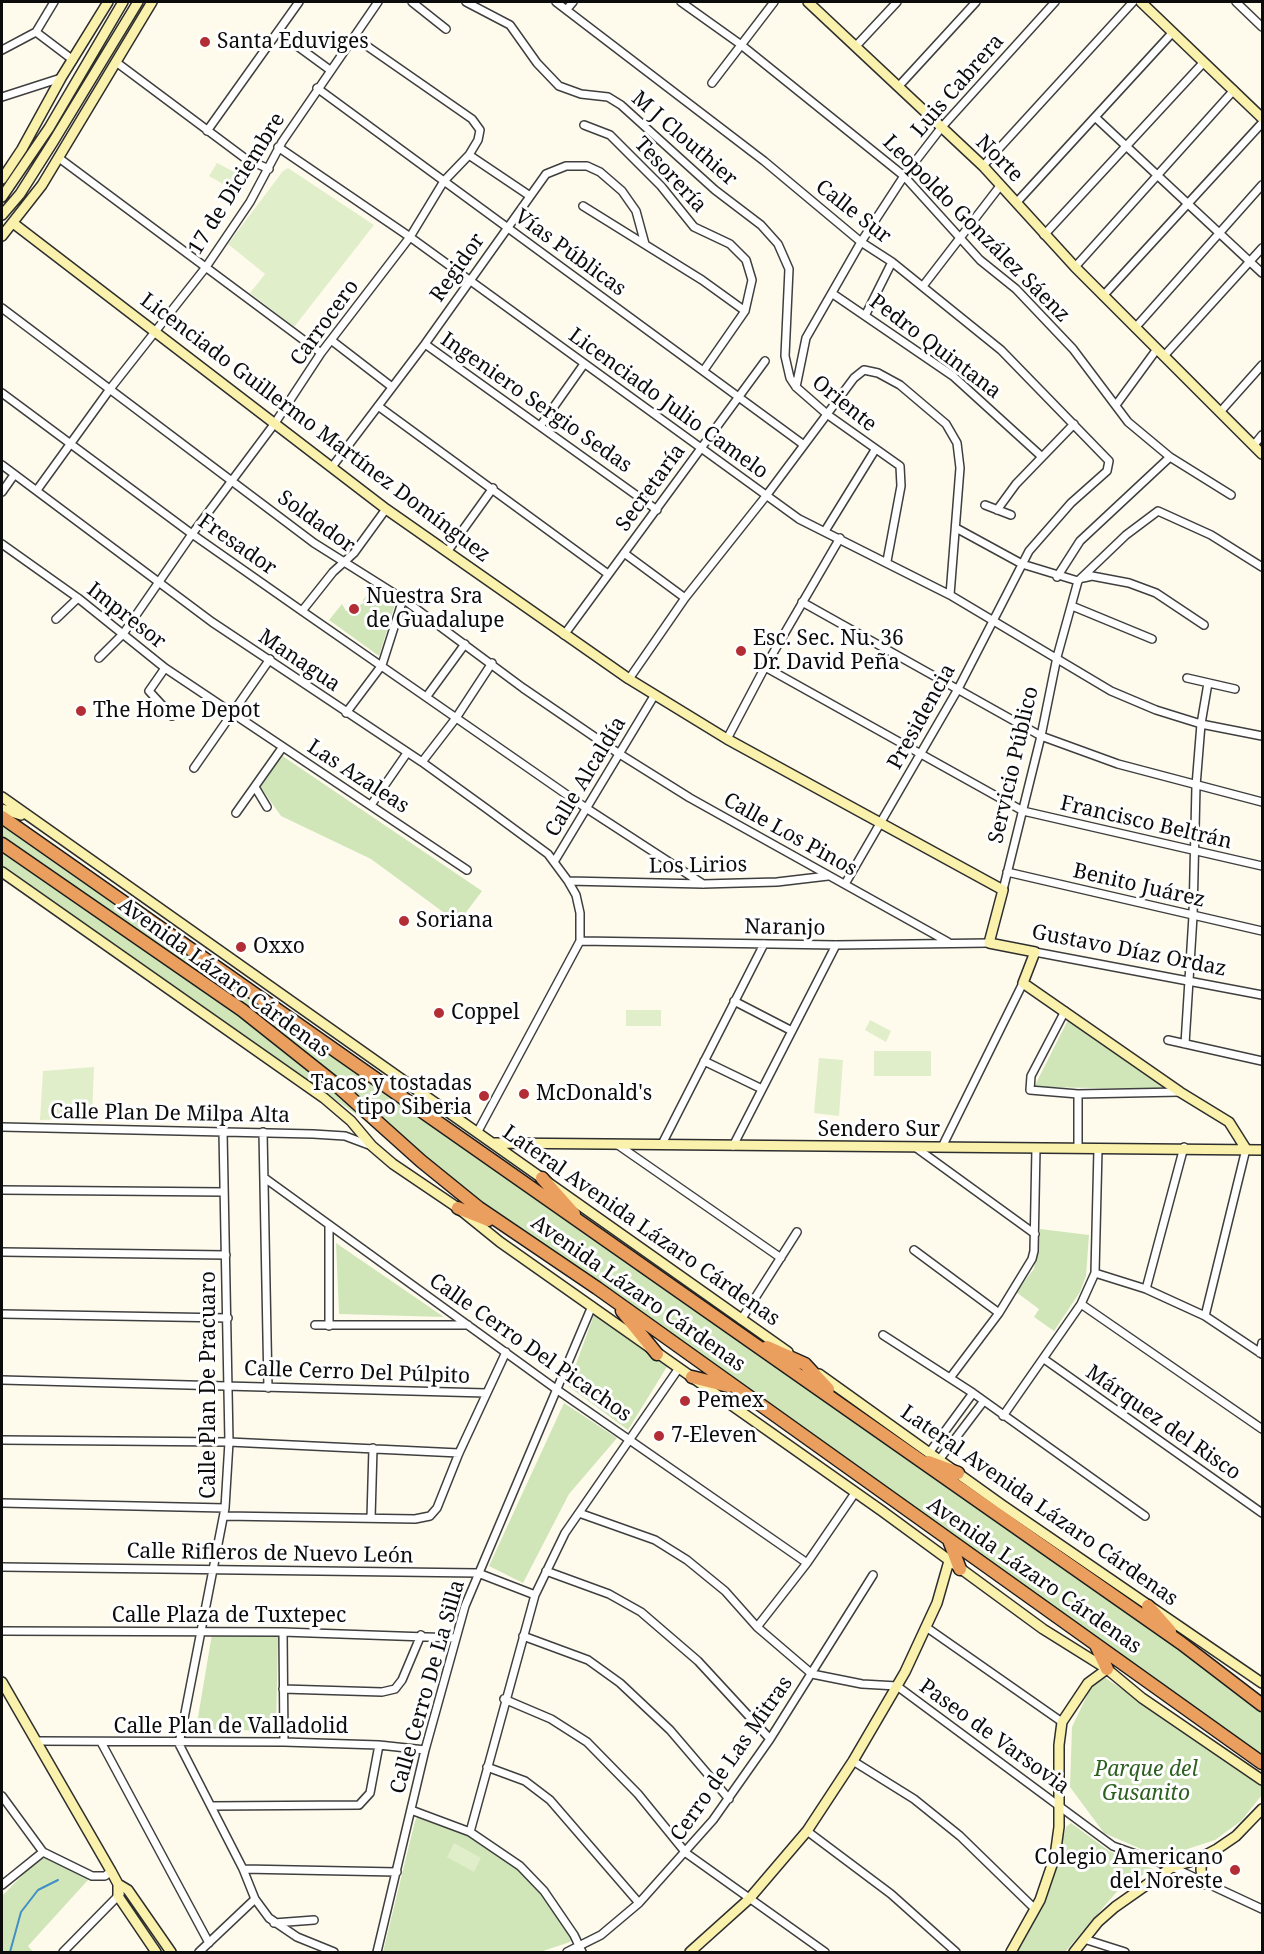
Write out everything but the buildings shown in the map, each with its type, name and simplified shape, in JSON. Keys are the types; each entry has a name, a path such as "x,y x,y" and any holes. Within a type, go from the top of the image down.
{"highway":[{"name":"Avenida Lázaro Cárdenas","path":"2,817 1181,1643 1263,1705"},
{"name":"Avenida Lázaro Cárdenas","path":"2,844 242,1010 334,1083 435,1173 1263,1763"},
{"path":"542,1178 587,1228"},
{"path":"458,1208 512,1229"},
{"path":"618,1305 630,1323 657,1354"},
{"path":"741,1335 805,1364 840,1404"},
{"path":"692,1377 736,1388"},
{"path":"901,1448 912,1455 958,1473"},
{"path":"949,1539 960,1569"},
{"path":"1148,1606 1181,1643"},
{"path":"1094,1641 1107,1669"}],"street":[{"path":"2,50 36,32 54,2"},
{"path":"2,179 108,2"},
{"path":"2,197 38,144 123,2"},
{"path":"2,215 20,194 138,2"},
{"path":"2,236 42,185 152,2"},
{"path":"207,130 299,2"},
{"name":"17 de Diciembre","path":"37,490 110,389 206,267 269,170 278,147 378,2"},
{"path":"412,2 446,29"},
{"name":"M J Clouthier","path":"465,2 510,25 537,63 559,86 581,94 608,97 621,105 715,190 761,225 786,258"},
{"name":"Calle Sur","path":"556,2 764,161 861,242 892,262 1001,350 1105,454 1108,468"},
{"path":"567,9 573,2"},
{"name":"Leopoldo González Sáenz","path":"681,2 740,44 904,176 946,219 958,237 1029,302 1073,349 1128,422 1170,458 1231,495"},
{"path":"712,83 774,2"},
{"path":"856,46 897,2"},
{"path":"898,87 976,2"},
{"name":"Luis Cabrera","path":"796,387 804,344 861,242 904,176 941,128 1055,2"},
{"path":"983,166 1133,2"},
{"path":"1141,2 1263,118"},
{"path":"1236,2 1263,27"},
{"name":"Norte","path":"814,4 983,166 1044,235 1103,296 1263,454"},
{"path":"36,32 73,60"},
{"path":"1017,202 1173,32"},
{"path":"278,33 330,70"},
{"name":"Carrocero","path":"99,658 123,634 192,534 275,423 321,353 410,237 444,181 469,155 480,130 472,119 354,37"},
{"path":"116,62 252,163 269,170"},
{"path":"1044,235 1204,62"},
{"path":"2,97 61,78"},
{"name":"Vías Públicas","path":"317,88 804,445"},
{"path":"1075,267 1234,90"},
{"path":"1095,117 1263,273"},
{"path":"1103,296 1263,123"},
{"name":"Tesorería","path":"584,125 610,135 661,186 694,227 730,244 742,254 752,280 745,311 704,370"},
{"path":"42,185 53,142"},
{"path":"9,169 38,144"},
{"name":"Licenciado Julio Camelo","path":"278,147 410,237 799,519 887,561 950,595 1111,691 1156,710 1201,724 1263,736"},
{"path":"469,155 530,196"},
{"path":"59,158 321,353"},
{"name":"Regidor","path":"332,467 425,344 507,226 552,170 566,166 587,166 612,182 631,203 639,219 645,244"},
{"path":"1135,328 1263,185"},
{"path":"923,286 958,237 1000,186"},
{"path":"583,206 645,244 745,311"},
{"name":"Licenciado Guillermo Martínez Domínguez","path":"13,223 386,509 654,696 727,739 1003,890"},
{"path":"1116,405 1160,352 1263,248"},
{"name":"Oriente","path":"786,258 790,282 786,363 796,387 828,415 875,450 898,463 901,470 901,486 887,561"},
{"path":"866,314 892,262"},
{"name":"Pedro Quintana","path":"833,294 866,314 965,385 1041,456"},
{"name":"Soldador","path":"2,308 344,563 403,599 618,753"},
{"path":"331,340 392,387"},
{"name":"Ingeniero Sergio Sedas","path":"425,344 542,425 657,510"},
{"name":"Secretaría","path":"564,635 765,361"},
{"path":"542,425 584,364"},
{"path":"1221,411 1263,365"},
{"path":"629,679 685,598 861,372 875,372 897,383 953,433 960,460 950,595"},
{"name":"Fresador","path":"2,393 192,534 586,808 703,884"},
{"path":"378,406 608,574"},
{"path":"997,510 1041,456 1074,424"},
{"path":"1254,445 1263,435"},
{"path":"825,531 875,450"},
{"path":"1057,576 1080,541 1170,458"},
{"name":"Managua","path":"2,465 159,583 422,762"},
{"name":"Presidencia","path":"845,884 958,689 1022,564 1044,532 1108,468"},
{"path":"2,492 14,475"},
{"path":"447,552 493,488"},
{"path":"985,505 1011,515"},
{"path":"302,611 333,572 344,563 386,509"},
{"path":"1078,581 1126,535 1158,511 1211,536 1263,567"},
{"path":"956,528 1022,564 1057,576 1078,581 1092,576 1129,583 1156,593 1204,626"},
{"path":"727,739 765,667 840,538"},
{"name":"Impresor","path":"2,544 78,598 165,668 230,713"},
{"path":"624,553 685,598"},
{"name":"Servicio Público","path":"989,944 1023,811 1057,657 1078,581"},
{"path":"56,619 78,598"},
{"path":"346,712 382,665 403,599"},
{"path":"802,602 1041,735 1118,764 1263,802"},
{"path":"1072,606 1152,639"},
{"path":"428,696 465,644"},
{"path":"194,768 230,713 270,659"},
{"path":"492,663 456,718 422,762 548,854 554,862"},
{"name":"Francisco Beltrán","path":"765,667 1023,811 1263,866"},
{"path":"165,668 149,691 172,716"},
{"path":"1187,678 1235,689"},
{"path":"1185,1044 1193,916 1196,786 1201,724 1208,683"},
{"name":"Calle Alcaldía","path":"477,1133 580,941 580,913 576,895 554,862 654,696"},
{"name":"Las Azaleas","path":"230,713 467,870"},
{"path":"236,813 282,748"},
{"path":"372,805 408,753"},
{"name":"Calle Los Pinos","path":"618,753 690,798 948,942"},
{"path":"255,787 267,807"},
{"name":"Lateral Avenida Lázaro Cárdenas","path":"2,797 278,989 929,1453 1148,1606 1263,1683"},
{"path":"2,809 35,821"},
{"path":"3,872 324,1098 351,1121 372,1146 404,1173 458,1208 500,1242 1043,1629 1107,1669 1142,1698 1263,1780"},
{"name":"Benito Juárez","path":"1008,872 1263,931"},
{"name":"Los Lirios","path":"568,881 703,884 777,882 828,876"},
{"name":"Naranjo","path":"580,941 836,945 948,942 989,944"},
{"path":"662,1144 764,944"},
{"name":"Gustavo Díaz Ordaz","path":"989,944 1263,995"},
{"path":"733,1146 836,945"},
{"path":"942,1147 1023,983 1035,952"},
{"path":"1023,983 1180,1092 1229,1122 1246,1149 1205,1316"},
{"path":"734,1001 792,1031"},
{"path":"1065,1011 1031,1076 1028,1087 1034,1092 1078,1094 1180,1092"},
{"path":"1168,1040 1263,1061"},
{"path":"704,1061 762,1089"},
{"path":"1078,1094 1078,1148"},
{"name":"Calle Plan De Milpa Alta","path":"2,1127 263,1132 345,1136 372,1146"},
{"name":"Calle Plan De Pracuaro","path":"179,1744 225,1512 229,1442 223,1132"},
{"path":"263,1132 266,1179 268,1388"},
{"name":"Sendero Sur","path":"495,1143 1098,1149 1184,1147 1263,1150"},
{"path":"618,1145 781,1258"},
{"path":"915,1147 1035,1234"},
{"path":"1146,1289 1184,1147"},
{"path":"950,1378 999,1313 1029,1266 1034,1251 1036,1148"},
{"path":"1003,1416 1081,1304 1095,1273 1098,1149"},
{"name":"Calle Cerro Del Picachos","path":"266,1179 329,1227 556,1389 630,1438 807,1563"},
{"path":"2,1190 224,1192"},
{"path":"329,1227 329,1326"},
{"path":"741,1320 797,1232"},
{"path":"914,1250 999,1313"},
{"path":"2,1252 226,1255"},
{"path":"1095,1273 1146,1289 1205,1316 1261,1353 1263,1343"},
{"path":"1081,1304 1263,1430"},
{"name":"Calle Cerro De La Silla","path":"377,1953 425,1750 456,1638 478,1573 592,1306"},
{"path":"2,1314 228,1318"},
{"path":"315,1325 469,1325"},
{"path":"883,1335 973,1393 1145,1516"},
{"path":"2,1503 425,1519 434,1513 506,1352"},
{"name":"Márquez del Risco","path":"1044,1359 1263,1513"},
{"path":"470,1832 504,1699 535,1595 579,1513 679,1368"},
{"name":"Calle Cerro Del Púlpito","path":"2,1380 486,1393"},
{"path":"929,1453 973,1393"},
{"path":"939,1460 983,1402"},
{"path":"2,1440 229,1442 459,1453"},
{"path":"371,1518 373,1448"},
{"path":"757,1627 807,1563 855,1493"},
{"path":"579,1513 655,1540 687,1560 724,1591 757,1627 812,1674 845,1682 897,1686"},
{"path":"690,1953 749,1899 807,1831 853,1761 897,1686 937,1604 949,1561"},
{"name":"Calle Rifleros de Nuevo León","path":"2,1567 478,1573 535,1595"},
{"path":"546,1571 609,1594 641,1612 698,1661 770,1739"},
{"name":"Cerro de Las Mitras","path":"567,1953 581,1950 609,1929 639,1903 686,1853 729,1799 770,1739 873,1575"},
{"path":"926,1627 1062,1722"},
{"name":"Calle Plaza de Tuxtepec","path":"2,1631 283,1632 456,1638"},
{"path":"283,1632 284,1742"},
{"path":"284,1689 382,1692 395,1689 402,1680 421,1635"},
{"path":"523,1636 588,1660 620,1683 670,1730 729,1799"},
{"path":"1011,1953 1035,1909 1055,1856 1062,1722 1088,1683 1107,1669"},
{"path":"2,1682 111,1871 118,1884 118,1896 155,1952"},
{"name":"Paseo de Varsovia","path":"897,1686 1113,1846 1172,1867 1204,1884 1263,1909"},
{"path":"504,1699 551,1719 587,1742 638,1794 686,1853 825,1953"},
{"name":"Calle Plan de Valladolid","path":"37,1741 380,1744 425,1750"},
{"path":"102,1742 209,1943"},
{"path":"179,1744 243,1869 255,1899 274,1923 297,1937 334,1953"},
{"path":"211,1806 359,1805 370,1793 380,1744"},
{"path":"853,1761 915,1799 960,1836 1035,1909"},
{"path":"487,1767 525,1781 550,1800 639,1903"},
{"path":"2,1796 43,1852 92,1876 105,1876 111,1871"},
{"path":"1074,1953 1084,1939 1115,1907 1172,1867 1202,1857 1236,1836 1263,1809"},
{"path":"411,1810 470,1832 513,1861 544,1891 581,1950"},
{"path":"807,1831 891,1894 956,1953"},
{"path":"2,1885 43,1852"},
{"path":"1202,1857 1201,1870 1204,1884"},
{"path":"243,1869 397,1872"},
{"path":"118,1884 128,1890 171,1953"},
{"path":"63,1953 118,1896 128,1890"},
{"path":"199,1953 255,1899"},
{"path":"274,1923 314,1920"},
{"path":"1084,1939 1125,1953"}],"green space":[{"path":"217,163 244,177 235,191 209,176"},
{"path":"288,168 374,225 294,327 250,293 265,274 228,244 283,171"},
{"path":"374,586 396,601 379,656 329,620 342,604 346,611 364,603 363,600"},
{"path":"281,755 482,891 458,923 371,859 281,816 259,785"},
{"path":"2,813 1262,1707 1262,1758 253,1041 2,867"},
{"path":"626,1010 661,1010 661,1026 626,1026"},
{"path":"870,1020 891,1031 886,1042 865,1030"},
{"path":"1068,1020 1166,1089 1034,1087"},
{"path":"874,1051 931,1051 931,1076 874,1076"},
{"path":"819,1058 843,1060 839,1116 814,1113"},
{"path":"94,1067 92,1118 40,1120 43,1071"},
{"path":"1040,1229 1089,1235 1086,1276 1080,1292 1054,1331 1034,1317 1039,1309 1016,1292 1034,1269"},
{"path":"336,1243 444,1317 339,1314"},
{"path":"595,1312 668,1365 628,1430 568,1386"},
{"path":"564,1403 617,1438 569,1494 523,1583 489,1566"},
{"path":"212,1634 278,1635 276,1731 196,1729"},
{"name":"Parque del Gusanito","path":"1101,1675 1262,1783 1262,1795 1241,1821 1215,1840 1172,1854 1141,1849 1104,1833 1070,1787 1072,1727 1092,1685"},
{"path":"418,1816 470,1834 508,1859 546,1895 572,1938 570,1942 540,1952 383,1952"},
{"path":"1071,1823 1109,1851 1153,1869 1120,1888 1065,1952 1014,1952 1033,1924 1055,1871 1066,1827"},
{"path":"454,1843 481,1858 474,1872 447,1857"},
{"path":"45,1852 82,1872 88,1880 28,1946 33,1952 2,1952 2,1896"}],"waterway":[{"path":"10,1952 21,1912 38,1890 58,1880"}],"place":[{"name":"Santa Eduviges","path":"205,42"},
{"name":"Nuestra Sra de Guadalupe","path":"354,609"},
{"name":"Esc. Sec. Nu. 36 Dr. David Peña","path":"741,651"},
{"name":"The Home Depot","path":"81,711"},
{"name":"Soriana","path":"404,921"},
{"name":"Oxxo","path":"241,947"},
{"name":"Coppel","path":"439,1013"},
{"name":"McDonald's","path":"524,1094"},
{"name":"Tacos y tostadas tipo Siberia","path":"484,1096"},
{"name":"Pemex","path":"685,1401"},
{"name":"7-Eleven","path":"659,1436"},
{"name":"Colegio Americano del Noreste","path":"1235,1870"}]}
